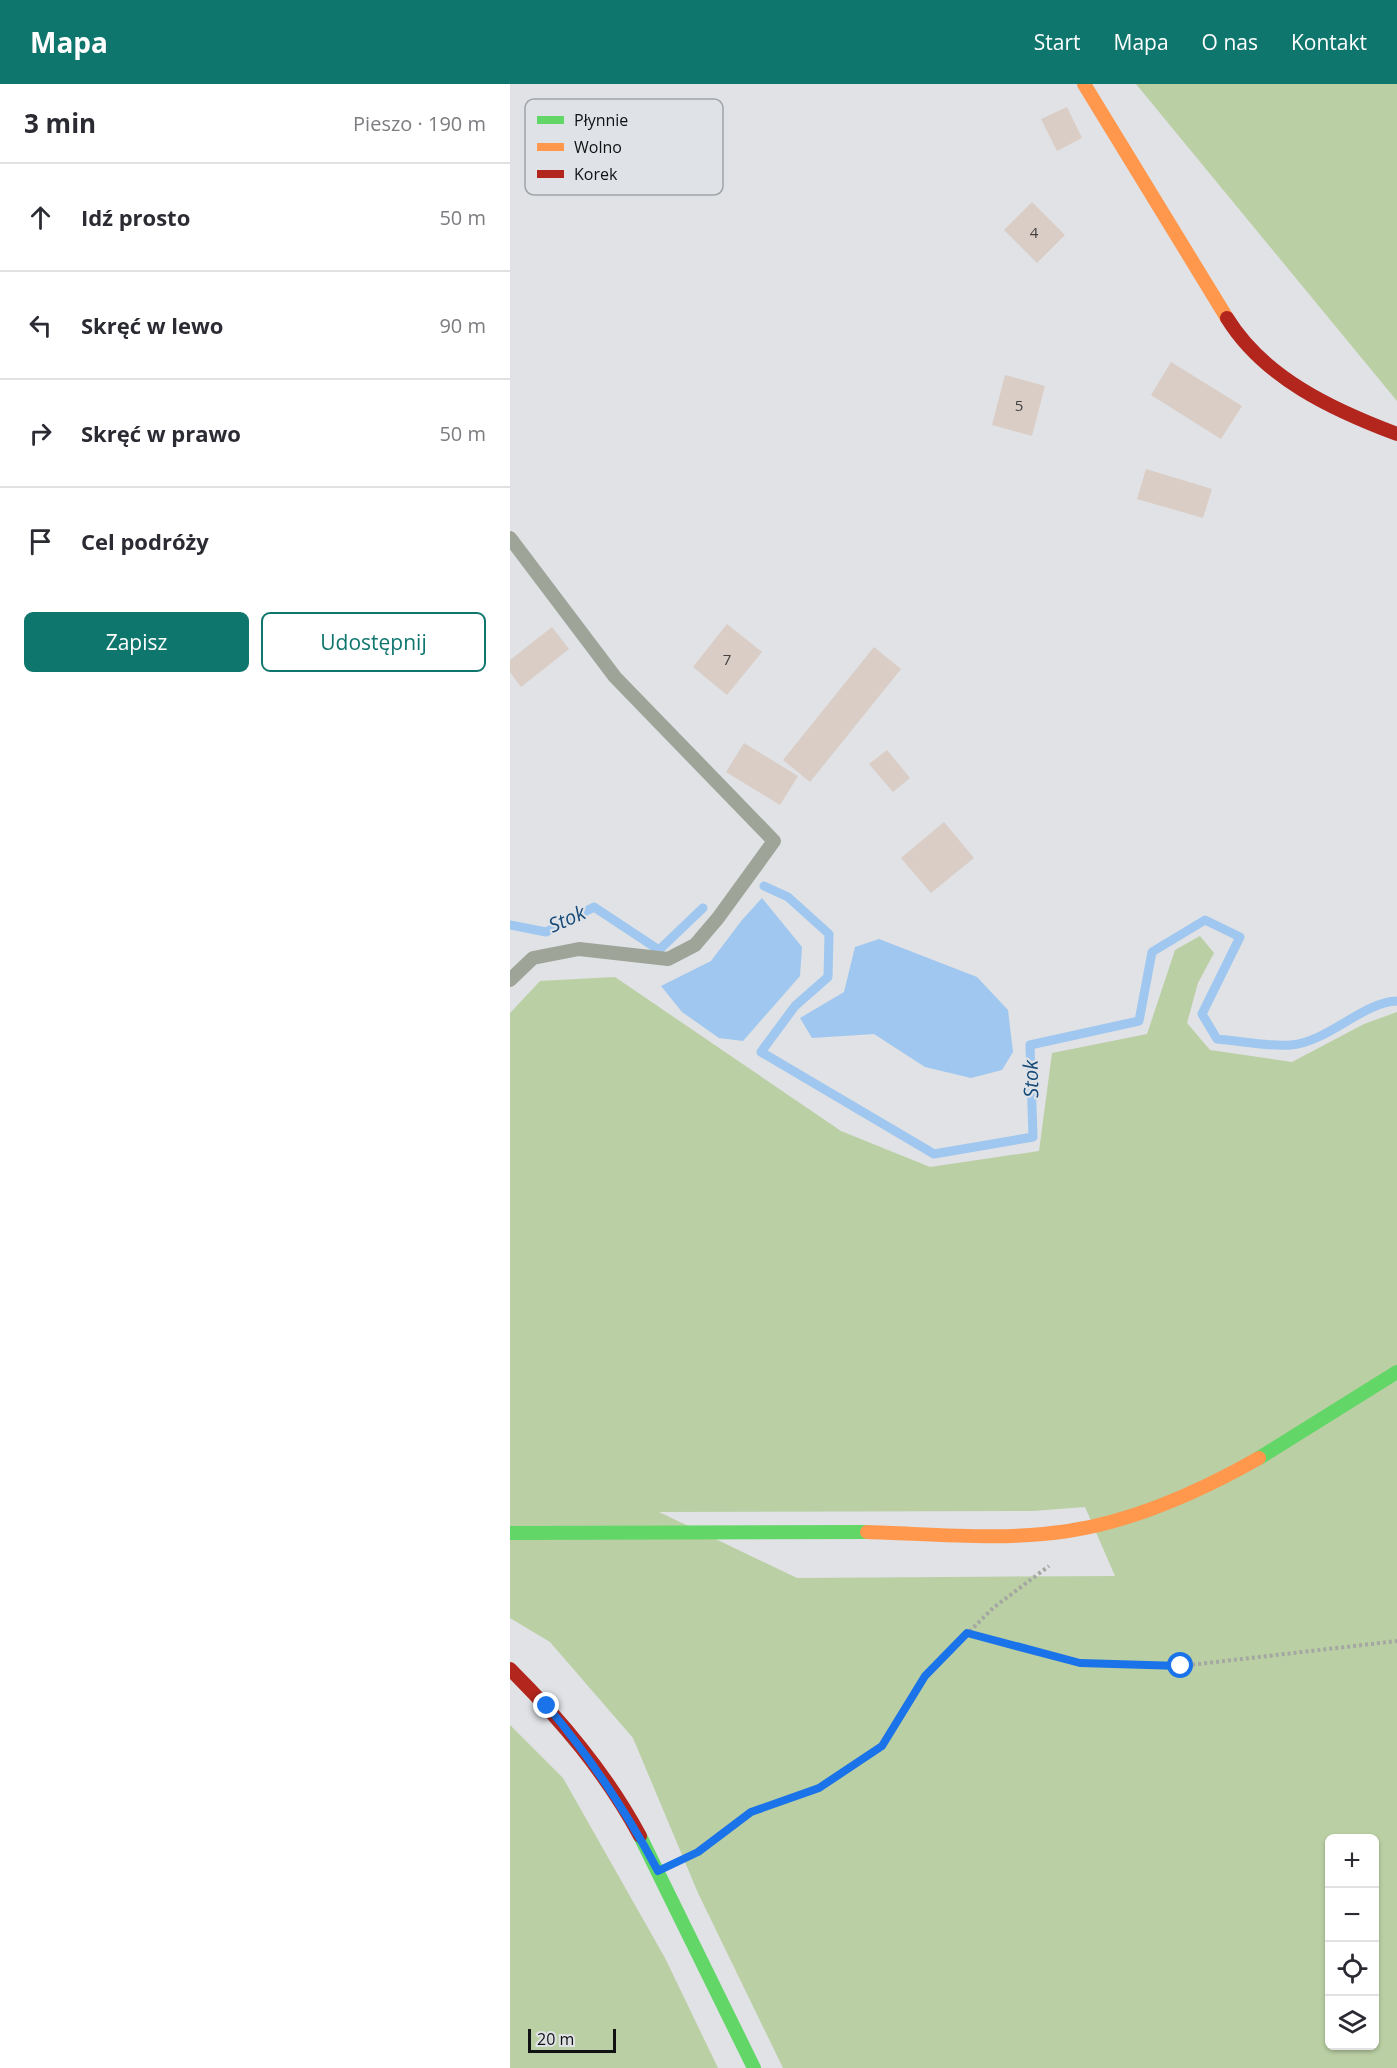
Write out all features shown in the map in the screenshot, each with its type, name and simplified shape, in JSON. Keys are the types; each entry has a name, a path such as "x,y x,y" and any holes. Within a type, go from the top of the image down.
{"street":[{"path":"1084,84 1239,337 1264,363 1319,402 1397,434"},
{"path":"510,1533 1023,1534 1070,1531 1126,1517 1214,1479 1301,1433 1397,1372"},
{"path":"510,1669 547,1706 588,1754 628,1814 754,2068"}],"lane":[{"path":"510,538 615,677 774,841 718,918 695,945 669,959 579,949 533,958 510,980"}],"path":[{"path":"658,1871 698,1852 751,1812 819,1788 882,1746 925,1676 993,1608 1052,1563"},
{"path":"967,1633 1080,1663 1181,1666 1397,1641"}],"green space":[{"path":"1136,84 1397,84 1397,401"},
{"path":"1200,936 1214,953 1198,983 1187,1023 1210,1050 1292,1062 1364,1024 1397,1012 1397,2068 783,2068 698,1893 633,1738 550,1642 510,1618 510,1013 540,981 615,977 841,1131 930,1167 1039,1151 1052,1053 1147,1034 1175,950","holes":["1085,1507 1115,1576 797,1578 659,1512 1033,1511"]},
{"path":"510,1725 563,1778 665,1958 718,2068 510,2068"}],"water":[{"path":"762,898 802,947 800,976 743,1041 719,1038 682,1012 661,986 711,961"},
{"path":"879,939 977,977 1008,1010 1013,1052 1002,1070 971,1078 925,1067 874,1034 812,1038 800,1018 844,992 855,947"}],"building":[{"path":"1067,107 1082,138 1057,151 1041,119"},
{"path":"1032,202 1065,235 1037,263 1004,230"},
{"path":"1171,362 1242,406 1221,439 1151,395"},
{"path":"1005,375 1045,386 1032,436 992,425"},
{"path":"1146,469 1212,489 1203,518 1137,499"},
{"path":"727,624 762,652 727,695 693,667"},
{"path":"552,627 569,649 521,687 510,672 510,660"},
{"path":"874,647 901,669 810,782 783,760"},
{"path":"744,743 798,776 780,805 726,772"},
{"path":"887,750 910,778 893,792 869,764"},
{"path":"944,822 974,858 931,893 901,858"}],"waterway":[{"name":"Stok","path":"764,886 788,897 829,934 828,977 795,1006 761,1052 934,1154 1033,1137 1030,1045 1139,1021 1152,952 1205,920 1240,937 1202,1014 1217,1039 1291,1045 1318,1037 1371,1008 1397,1001"},
{"name":"Stok","path":"510,925 546,932 594,907 659,950 703,908"}],"traffic: fast":[{"path":"1259,1458 1397,1372"},
{"path":"510,1533 867,1532"},
{"path":"640,1836 754,2068"}],"traffic: slow":[{"path":"1084,84 1227,318"},
{"path":"867,1532 1018,1536 1068,1531 1118,1520 1167,1503 1259,1458"}],"traffic: jam":[{"path":"1227,318 1242,339 1280,375 1325,403 1397,434"},
{"path":"510,1669 581,1748 613,1790 640,1836"}],"route":[{"path":"547,1706 588,1754 628,1814 658,1871 698,1852 751,1812 819,1788 882,1746 925,1676 967,1633 1080,1663 1181,1666"}]}
